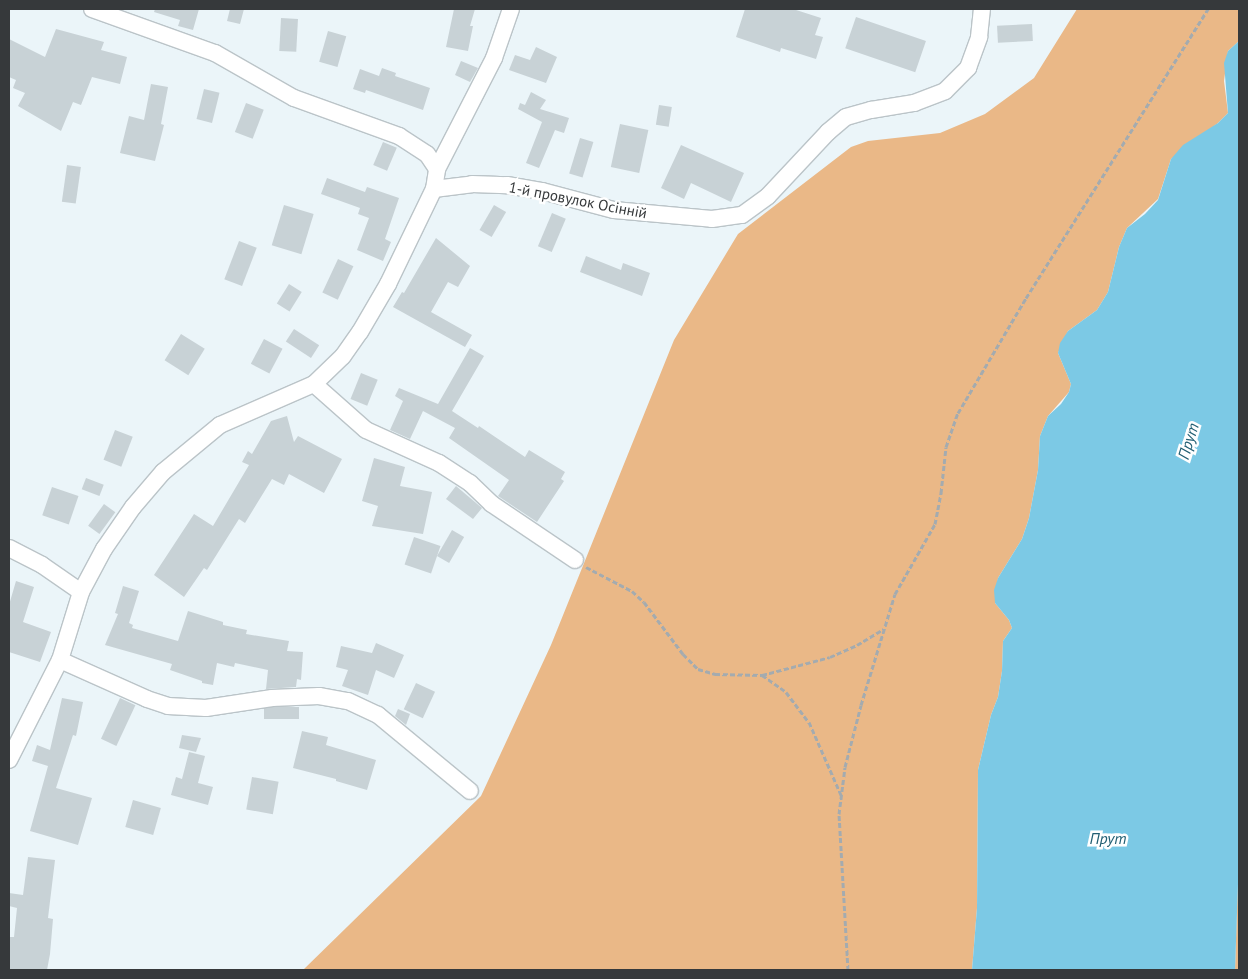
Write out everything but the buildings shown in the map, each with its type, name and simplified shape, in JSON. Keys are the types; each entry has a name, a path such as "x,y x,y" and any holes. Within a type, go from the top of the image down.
{"street":[{"path":"92,9 215,53 294,98 400,136 427,154 437,169"},
{"path":"9,760 60,660 81,592 104,549 133,507 163,472 220,425 314,384 343,356 360,332 388,284 434,189 437,169 494,58 511,9"},
{"name":"1-й провулок Осінній","path":"434,189 472,184 507,185 542,191 614,210 712,219 742,215 768,196 828,132 846,117 871,110 914,103 945,91 968,68 979,37 982,9"},
{"path":"314,384 366,430 439,463 470,483 492,504 575,560"},
{"path":"9,548 42,565 81,592"},
{"path":"60,660 137,695 168,706 206,708 272,698 319,696 348,701 378,715 470,791"}],"path":[{"path":"848,970 839,814 845,767 856,723 895,594 935,524 942,493 946,447 958,413 1026,298 1208,9"},
{"path":"575,560 638,596 683,654 698,669 715,674 762,675 830,657 857,645 884,628"},
{"path":"762,675 786,692 809,722 841,796"}],"shaded area":[{"path":"1077,9 1239,9 1239,41 1228,51 1224,81 1228,113 1218,123 1171,159 1158,199 1127,228 1119,247 1108,292 1097,310 1068,331 1058,353 1071,384 1069,392 1048,416 1040,436 1038,470 1029,518 1022,539 998,578 995,603 1009,620 1012,628 1003,641 1002,671 998,697 991,715 978,770 977,908 972,970 303,970 481,796 551,645 674,340 738,234 851,147 868,141 940,133 985,114 1034,78"},
{"path":"1239,855 1239,970 1235,970 1238,876"}],"water":[{"name":"Прут","path":"1239,41 1239,855 1235,970 972,970 977,908 978,770 991,715 998,697 1002,671 1003,641 1012,628 1009,620 995,603 994,590 998,578 1022,539 1029,518 1038,470 1040,436 1048,416 1061,404 1069,392 1071,384 1058,353 1060,343 1068,331 1097,310 1108,292 1119,247 1127,228 1145,214 1158,200 1171,159 1183,145 1218,123 1228,113 1224,63 1228,51"}]}
